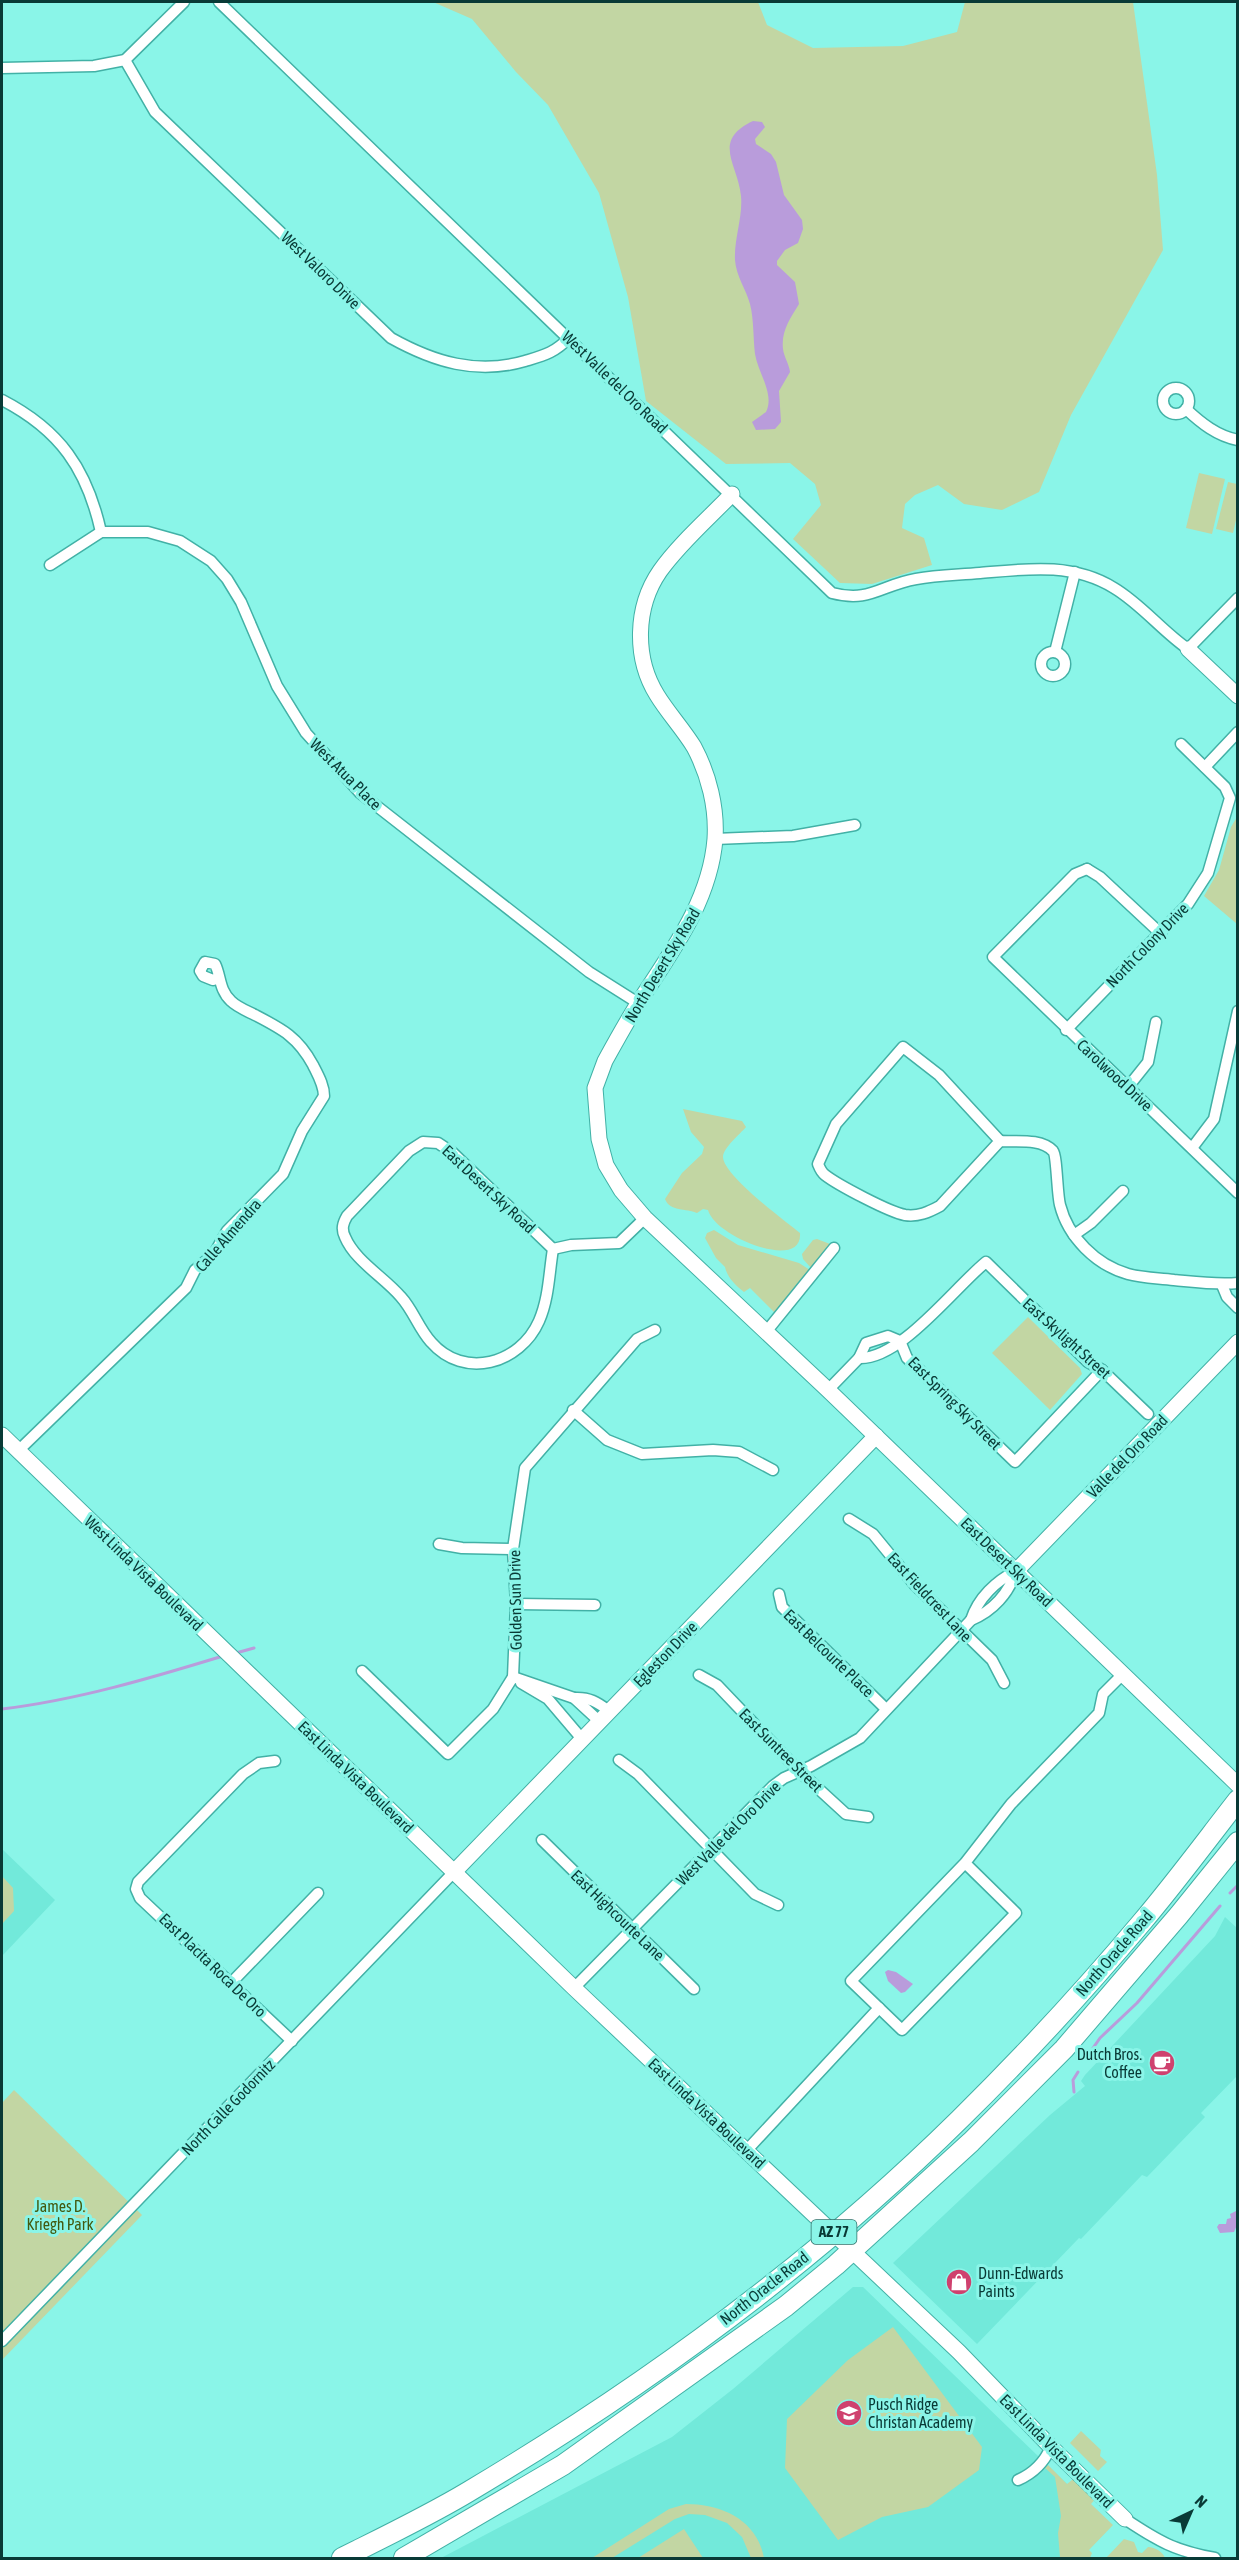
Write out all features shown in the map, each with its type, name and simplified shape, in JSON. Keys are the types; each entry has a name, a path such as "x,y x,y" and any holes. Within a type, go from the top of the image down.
{"highway":[{"name":"North Oracle Road","path":"342,2559 466,2494 628,2390 739,2308 832,2233 959,2120 1058,2018 1142,1922 1238,1800"},
{"name":"North Oracle Road","path":"404,2559 562,2465 629,2420 786,2306 852,2251 971,2142 1064,2049 1186,1907 1238,1842"},
{"path":"1064,2049 1060,2038 1061,2032 1115,1969 1114,1953"}],"street":[{"path":"2,68 94,66 125,60 184,2"},
{"name":"West Valle del Oro Road","path":"219,2 732,494 832,593 850,598 870,595 898,582 1047,567 1075,572 1113,587 1134,603 1166,634 1188,649 1238,696"},
{"name":"West Valoro Drive","path":"125,60 155,112 391,338 431,358 450,364 482,368 513,364 554,352 569,338"},
{"path":"2,400 37,420 64,448 84,477 96,508 101,532 50,565"},
{"path":"1186,409 1197,420 1223,437 1238,441"},
{"name":"North Desert Sky Road","path":"732,494 659,572 648,593 641,622 643,659 652,686 690,742 708,780 714,806 715,839 707,882 700,901 605,1061 596,1088 596,1112 599,1139 606,1165 621,1190 645,1218 770,1336"},
{"name":"West Atua Place","path":"101,532 148,532 180,541 211,561 227,579 241,602 257,645 277,686 306,733 360,793 589,972 638,1003"},
{"path":"1055,652 1075,572"},
{"path":"1188,649 1238,598"},
{"path":"1205,767 1238,732"},
{"name":"North Colony Drive","path":"1066,1030 1188,904 1208,873 1222,821 1232,795 1181,744"},
{"path":"715,839 794,836 855,825"},
{"name":"Carolwood Drive","path":"1159,932 1087,867 1075,874 993,957 1066,1030 1238,1193"},
{"name":"Calle Almendra","path":"18,1451 186,1288 195,1270 214,1254 227,1231 284,1174 302,1131 324,1096 320,1079 313,1065 295,1039 285,1030 232,1002 217,978"},
{"path":"1192,1148 1214,1119 1238,1011"},
{"path":"1128,1087 1148,1062 1156,1022"},
{"path":"1000,1141 940,1206 917,1215 895,1212 858,1193 826,1176 820,1171 818,1164 836,1125 903,1047 939,1076 1000,1141 1034,1142 1052,1149 1057,1157 1055,1178 1063,1215 1074,1235 1099,1260 1128,1274 1222,1285 1238,1283"},
{"name":"East Desert Sky Road","path":"423,1142 438,1143 453,1153 553,1250 549,1287 539,1322 517,1352 494,1362 469,1364 450,1358 431,1342 400,1296 350,1247 343,1235 342,1224 409,1151 423,1142"},
{"path":"1074,1235 1091,1224 1123,1191"},
{"path":"553,1250 571,1245 619,1243 645,1218"},
{"path":"770,1336 834,1248"},
{"name":"East Skylight Street","path":"900,1341 925,1322 986,1262 1088,1362 1102,1370 1148,1414"},
{"path":"1222,1285 1227,1297 1238,1308"},
{"name":"Golden Sun Drive","path":"362,1671 448,1754 493,1710 513,1677 516,1604 513,1549 525,1468 637,1339 655,1330"},
{"name":"East Desert Sky Road","path":"770,1336 1238,1785"},
{"path":"828,1390 859,1358 866,1343 888,1336 900,1341"},
{"name":"East Spring Sky Street","path":"900,1341 907,1359 1015,1462 1102,1370"},
{"name":"Valle del Oro Road","path":"1016,1571 1238,1342"},
{"path":"573,1410 607,1440 642,1454 713,1450 739,1452 773,1470"},
{"name":"West Linda Vista Boulevard","path":"2,1436 287,1710"},
{"name":"Egleston Drive","path":"454,1872 876,1436"},
{"name":"East Fieldcrest Lane","path":"849,1519 873,1533 914,1584 992,1660 1004,1683"},
{"path":"439,1544 462,1548 513,1549"},
{"name":"West Valle del Oro Drive","path":"574,1988 764,1795 784,1778 854,1743 971,1620 985,1614 1011,1587 1016,1571"},
{"name":"East Belcourte Place","path":"779,1594 782,1607 886,1709"},
{"path":"516,1604 594,1605"},
{"path":"965,1863 1016,1913 902,2030 851,1981 965,1863 1011,1804 1099,1713 1103,1694 1123,1674"},
{"name":"East Suntree Street","path":"699,1675 717,1685 799,1771 846,1814 868,1817"},
{"path":"513,1677 574,1698 604,1716"},
{"path":"513,1677 548,1699 582,1738"},
{"path":"566,1718 574,1698"},
{"name":"East Linda Vista Boulevard","path":"287,1710 574,1988 959,2352 1125,2519"},
{"path":"619,1760 638,1774 755,1894 778,1905"},
{"name":"East Placita Roca De Oro","path":"275,1761 259,1763 243,1774 138,1882 136,1889 140,1898 292,2041"},
{"name":"East Highcourte Lane","path":"542,1840 694,1989"},
{"name":"North Calle Godornitz","path":"2,2341 454,1872"},
{"path":"231,1983 318,1893"},
{"path":"747,2150 879,2008"},
{"path":"1018,2480 1035,2470 1046,2458 1051,2446"},
{"path":"1125,2519 1160,2542 1185,2553 1215,2559"}],"shaded area":[{"path":"753,121 762,122 765,127 755,139 756,144 771,154 776,162 784,195 802,220 803,229 798,243 785,250 777,261 777,265 795,282 799,304 783,336 784,352 790,372 779,391 781,422 775,429 756,430 752,422 766,412 768,398 755,354 750,304 735,260 741,196 730,154 733,137 740,129"},
{"path":"2,1849 55,1900 2,1956"},
{"path":"1225,1917 1237,1928 1237,2076 1201,2113 1205,2117 1147,2177 1142,2175 977,2344 893,2263 1050,2115 1085,2086 1081,2081 1085,2075 1215,1936"},
{"path":"888,1970 896,1972 913,1984 901,1993 888,1981 885,1972"},
{"path":"1236,2211 1237,2225 1234,2232 1220,2233 1217,2227 1219,2224 1226,2224 1227,2219 1231,2218 1230,2214"},
{"name":"Pusch Ridge Christan Academy","path":"853,2287 863,2287 1067,2484 1080,2558 441,2558 672,2437 733,2389"}],"green space":[{"path":"433,2 758,2 767,25 813,48 903,46 957,32 965,2 1133,2 1157,175 1163,250 1071,415 1039,492 1002,510 964,504 938,485 915,495 905,504 902,528 924,538 932,565 872,584 840,583 793,539 821,505 815,484 790,463 726,464 646,401 628,297 599,193 548,105 516,72 472,19"},
{"path":"1199,473 1225,479 1212,534 1186,528"},
{"path":"1228,482 1237,484 1237,516 1233,533 1216,529"},
{"path":"1237,817 1237,924 1204,896 1219,870 1231,827"},
{"path":"683,1109 742,1121 746,1127 724,1153 726,1165 743,1186 800,1233 797,1244 788,1250 774,1250 758,1246 726,1230 714,1220 708,1210 703,1209 697,1213 674,1208 667,1203 665,1199 682,1173 702,1154 704,1147 691,1132"},
{"path":"714,1230 738,1245 799,1263 810,1270 775,1313 750,1288 744,1292 730,1278 705,1238 707,1233"},
{"path":"817,1239 830,1244 811,1268 803,1259 802,1254 813,1240"},
{"path":"1028,1317 1080,1368 1082,1374 1050,1410 992,1353"},
{"path":"2,1876 13,1888 14,1911 2,1924"},
{"name":"James D. Kriegh Park","path":"14,2090 142,2215 2,2360 2,2103"},
{"path":"893,2327 982,2447 979,2470 928,2507 882,2517 838,2540 785,2468 787,2419 848,2360"},
{"path":"1081,2431 1101,2450 1100,2456 1107,2462 1098,2471 1070,2443"},
{"path":"1048,2465 1067,2484 1072,2480 1079,2480 1097,2497 1091,2504 1113,2525 1089,2550 1092,2553 1090,2558 1060,2558 1058,2533 1061,2516 1055,2477 1045,2468"},
{"path":"686,2504 712,2507 736,2517 754,2534 764,2558 751,2558 742,2537 727,2523 705,2515 689,2514 675,2519 612,2558 592,2558 669,2509"},
{"path":"684,2529 703,2558 638,2558"},
{"path":"1124,2539 1134,2542 1138,2552 1142,2553 1151,2547 1161,2552 1165,2558 1106,2558"}],"waterway":[{"path":"236,1653 254,1648"},
{"path":"2,1709 86,1694 223,1656"},
{"path":"1230,1893 1238,1885"},
{"path":"1091,2051 1100,2038 1137,2003 1220,1906"},
{"path":"1074,2092 1073,2080 1078,2072"}],"place":[{"name":"Dutch Bros. Coffee","path":"1162,2063"},
{"name":"Dunn-Edwards Paints","path":"959,2282"},
{"name":"Pusch Ridge Christan Academy","path":"849,2413"}]}
